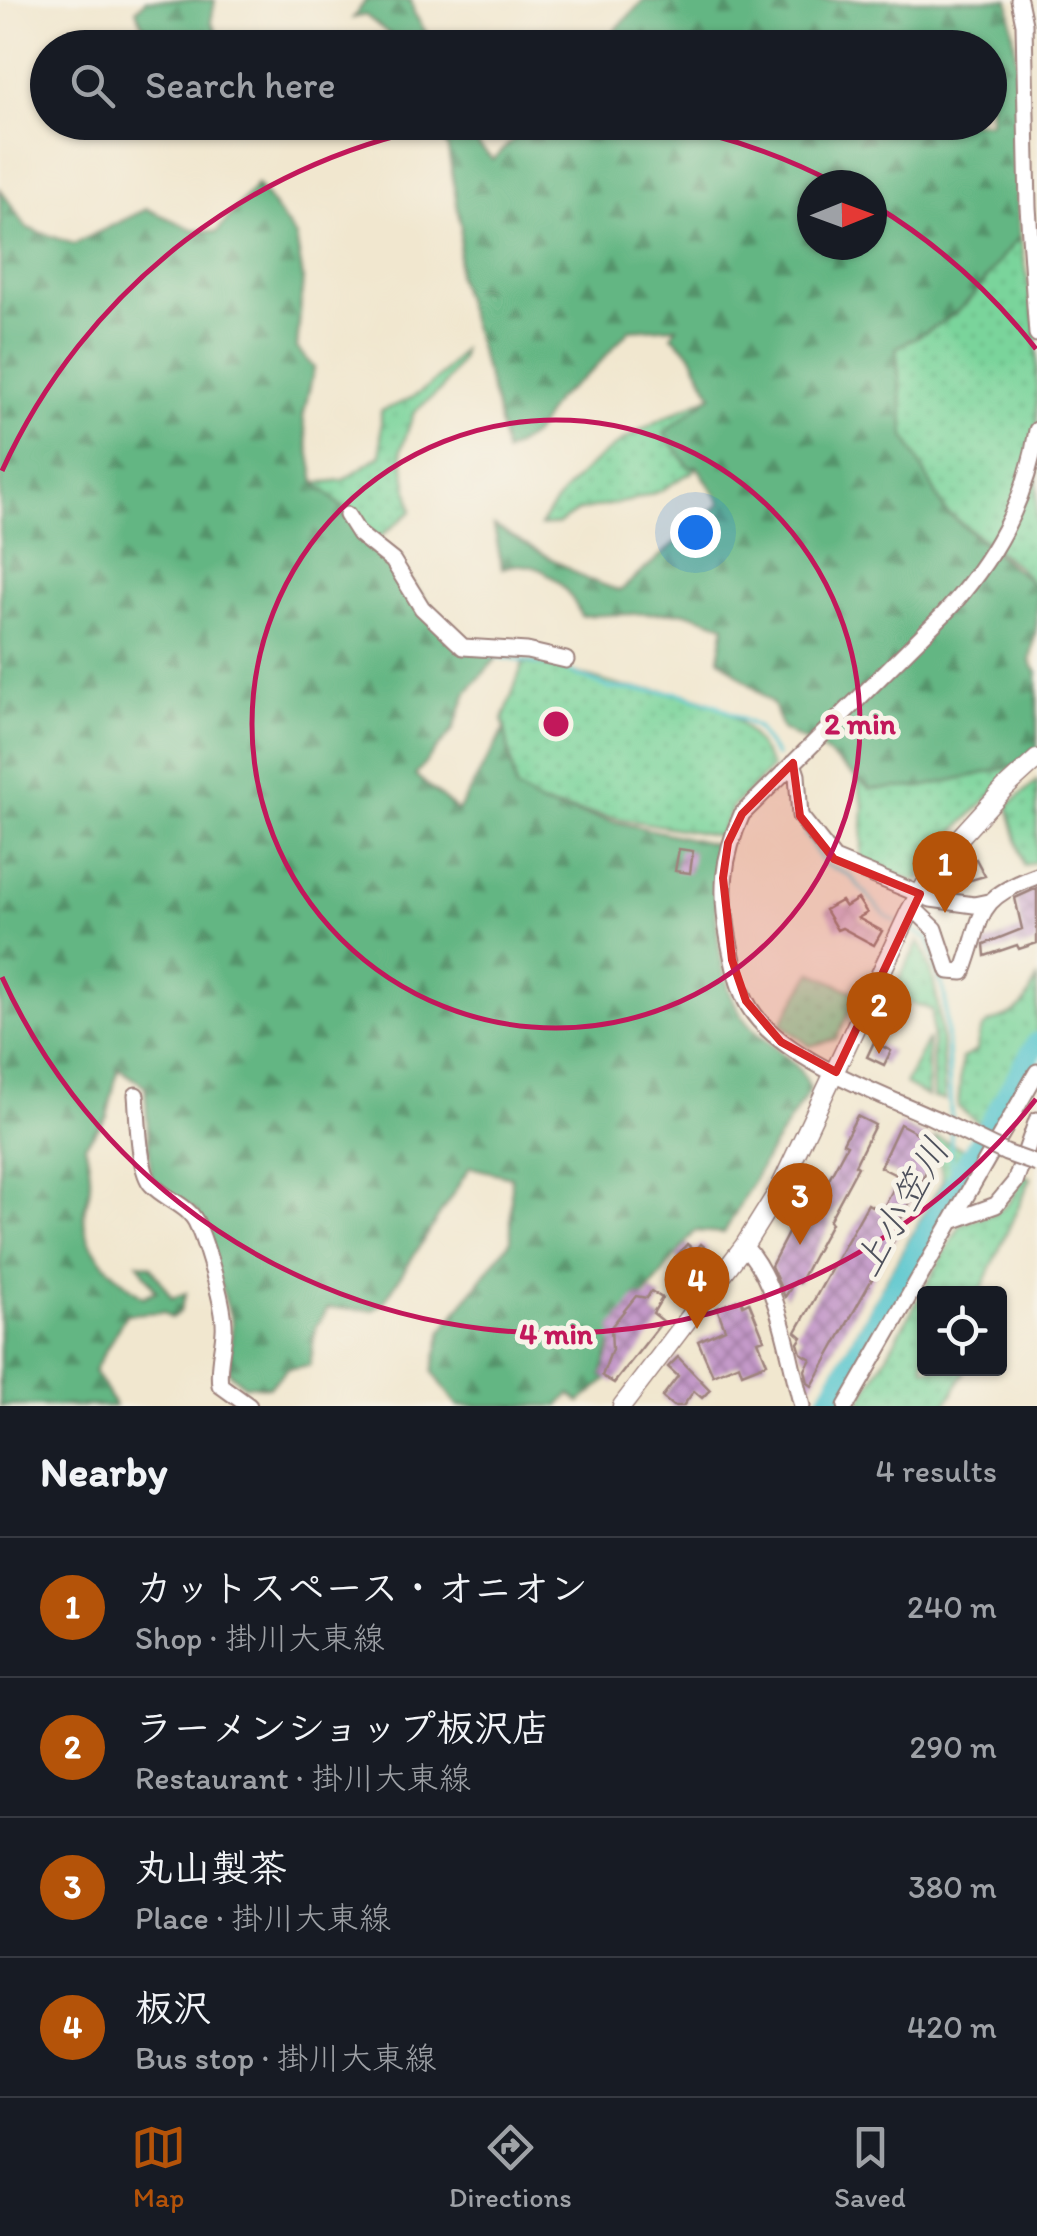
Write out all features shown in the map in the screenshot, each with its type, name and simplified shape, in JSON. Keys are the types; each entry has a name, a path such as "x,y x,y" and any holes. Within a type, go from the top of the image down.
{"main road":[{"path":"622,1406 744,1246 779,1190 897,938 941,858 1037,758"}],"street":[{"path":"1019,0 1024,24 1037,334"},
{"path":"1037,430 1013,517 970,585 742,814 728,844 723,878 726,923 740,984 760,1022 780,1042 1006,1154 1037,1164"},
{"path":"347,516 359,534 393,561 422,608 463,647 527,651 566,660"},
{"path":"792,763 797,775 800,816 834,860 914,904 936,929 949,972 962,972 988,902"},
{"path":"914,904 988,902 1014,884 1037,876"},
{"path":"846,1406 1037,1072"},
{"path":"136,1094 140,1145 149,1184 196,1220 207,1256 223,1313 220,1385 250,1406"},
{"path":"952,1221 996,1204 1015,1182 1037,1120"},
{"path":"744,1246 759,1264 780,1320 802,1406"}],"highlighted area":[{"path":"793,763 800,816 834,859 920,894 836,1072 781,1042 746,1001 732,960 723,878 728,843 742,814"}],"green space":[{"path":"146,0 215,0 211,22 216,30 149,30 136,10"},
{"path":"366,0 411,0 424,30 384,30 365,15 353,18"},
{"path":"644,0 1009,0 1018,73 1020,237 957,311 896,348 905,436 945,511 1037,587 1037,621 1030,662 1037,673 1037,747 1021,765 922,787 870,789 825,752 782,729 773,704 719,658 725,625 685,612 581,616 560,584 539,569 515,565 502,568 494,526 587,579 620,591 721,503 697,466 690,468 664,433 712,395 690,352 672,336 677,327 629,330 594,369 556,399 534,434 505,453 495,403 457,276 461,228 444,140 477,140 493,160 512,140 1007,140 1007,30 615,30"},
{"path":"257,184 296,237 303,278 297,348 314,368 303,417 315,482 376,539 463,647 503,651 467,692 453,730 415,775 458,811 505,729 516,789 542,805 719,845 716,912 729,987 748,1024 792,1062 810,1090 724,1233 695,1231 645,1296 636,1296 612,1343 602,1376 608,1379 580,1402 570,1394 559,1406 457,1406 433,1372 442,1331 511,1240 511,1177 470,1167 384,1302 373,1310 328,1308 316,1326 310,1365 287,1369 269,1387 244,1385 229,1372 232,1322 198,1212 151,1179 145,1086 118,1068 107,1117 85,1145 90,1180 85,1228 104,1262 143,1297 156,1291 138,1263 151,1266 172,1298 186,1293 180,1312 171,1318 164,1312 126,1314 94,1371 115,1406 0,1406 0,189 27,228 74,244 147,209 192,229 217,232"},
{"path":"1020,237 1037,330 1037,589 1016,565 945,511 905,436 896,348 957,311"},
{"path":"462,350 461,359 442,389 414,412 401,450 412,511 376,540 316,483 343,480 381,455 381,411 427,388"},
{"path":"712,395 695,470 660,491 578,511 558,524 540,526 575,480 615,446"},
{"path":"523,663 626,687 703,699 742,724 772,768 733,806 719,836 542,805 516,789 503,720"},
{"path":"1021,765 937,849 917,882 861,863 864,807 856,778 873,789"},
{"path":"1037,781 1037,861 1024,866 1008,806"},
{"path":"919,941 937,997 945,1100 933,1098 932,1010 891,995"},
{"path":"812,972 858,994 836,1039 810,1046 781,1024"},
{"path":"1037,979 1037,1062 1029,1080 842,1406 814,1406 943,1180 935,1137 966,1150 980,1124 958,1107 962,1058 977,1051 981,1030 986,1025 1023,1005"},
{"path":"928,1039 928,1097 905,1084"},
{"path":"1023,1175 1031,1178 983,1286 926,1286 961,1224 1001,1210"},
{"path":"917,1302 917,1376 963,1376 945,1406 858,1406"}],"building":[{"path":"679,849 693,851 690,873 675,871"},
{"path":"976,859 985,876 964,882 959,863"},
{"path":"1037,888 1037,943 985,956 984,944 1022,929 1015,898"},
{"path":"858,899 867,913 858,918 882,931 874,945 842,928 837,930 825,910 841,901 845,907"},
{"path":"874,1042 891,1051 884,1065 867,1057"},
{"path":"857,1116 875,1125 831,1223 799,1283 795,1281 785,1297 771,1266 816,1179 826,1184"},
{"path":"900,1124 934,1142 932,1161 899,1222 903,1224 812,1386 805,1370 811,1359 801,1353 798,1343 802,1337 796,1332 868,1204 881,1212 900,1177 880,1167"},
{"path":"687,1244 695,1251 701,1244 708,1250 703,1256 714,1265 702,1281 695,1275 689,1282 676,1270 683,1263 676,1257"},
{"path":"651,1291 662,1298 653,1313 663,1321 614,1383 602,1376 612,1349 611,1327 636,1296 647,1298"},
{"path":"741,1299 743,1305 749,1302 764,1339 758,1341 767,1363 742,1373 739,1364 713,1375 698,1341 725,1329 717,1308"},
{"path":"678,1357 710,1390 702,1398 694,1391 683,1406 673,1406 662,1397 678,1376 668,1367"}],"waterway":[{"path":"493,656 559,667 609,688 678,693 716,705 756,727 776,756"},
{"path":"786,784 793,813"},
{"path":"805,834 824,864 849,875 886,916 897,922"},
{"path":"910,929 929,939 945,997 951,1120"},
{"name":"上小笠川","path":"825,1406 1037,1043"},
{"path":"951,1130 951,1189"}],"place":[{"name":"カットスペース・オニオン","path":"945,913"},
{"name":"ラーメンショップ板沢店","path":"879,1054"},
{"name":"丸山製茶","path":"800,1245"},
{"name":"板沢","path":"697,1329"}]}
